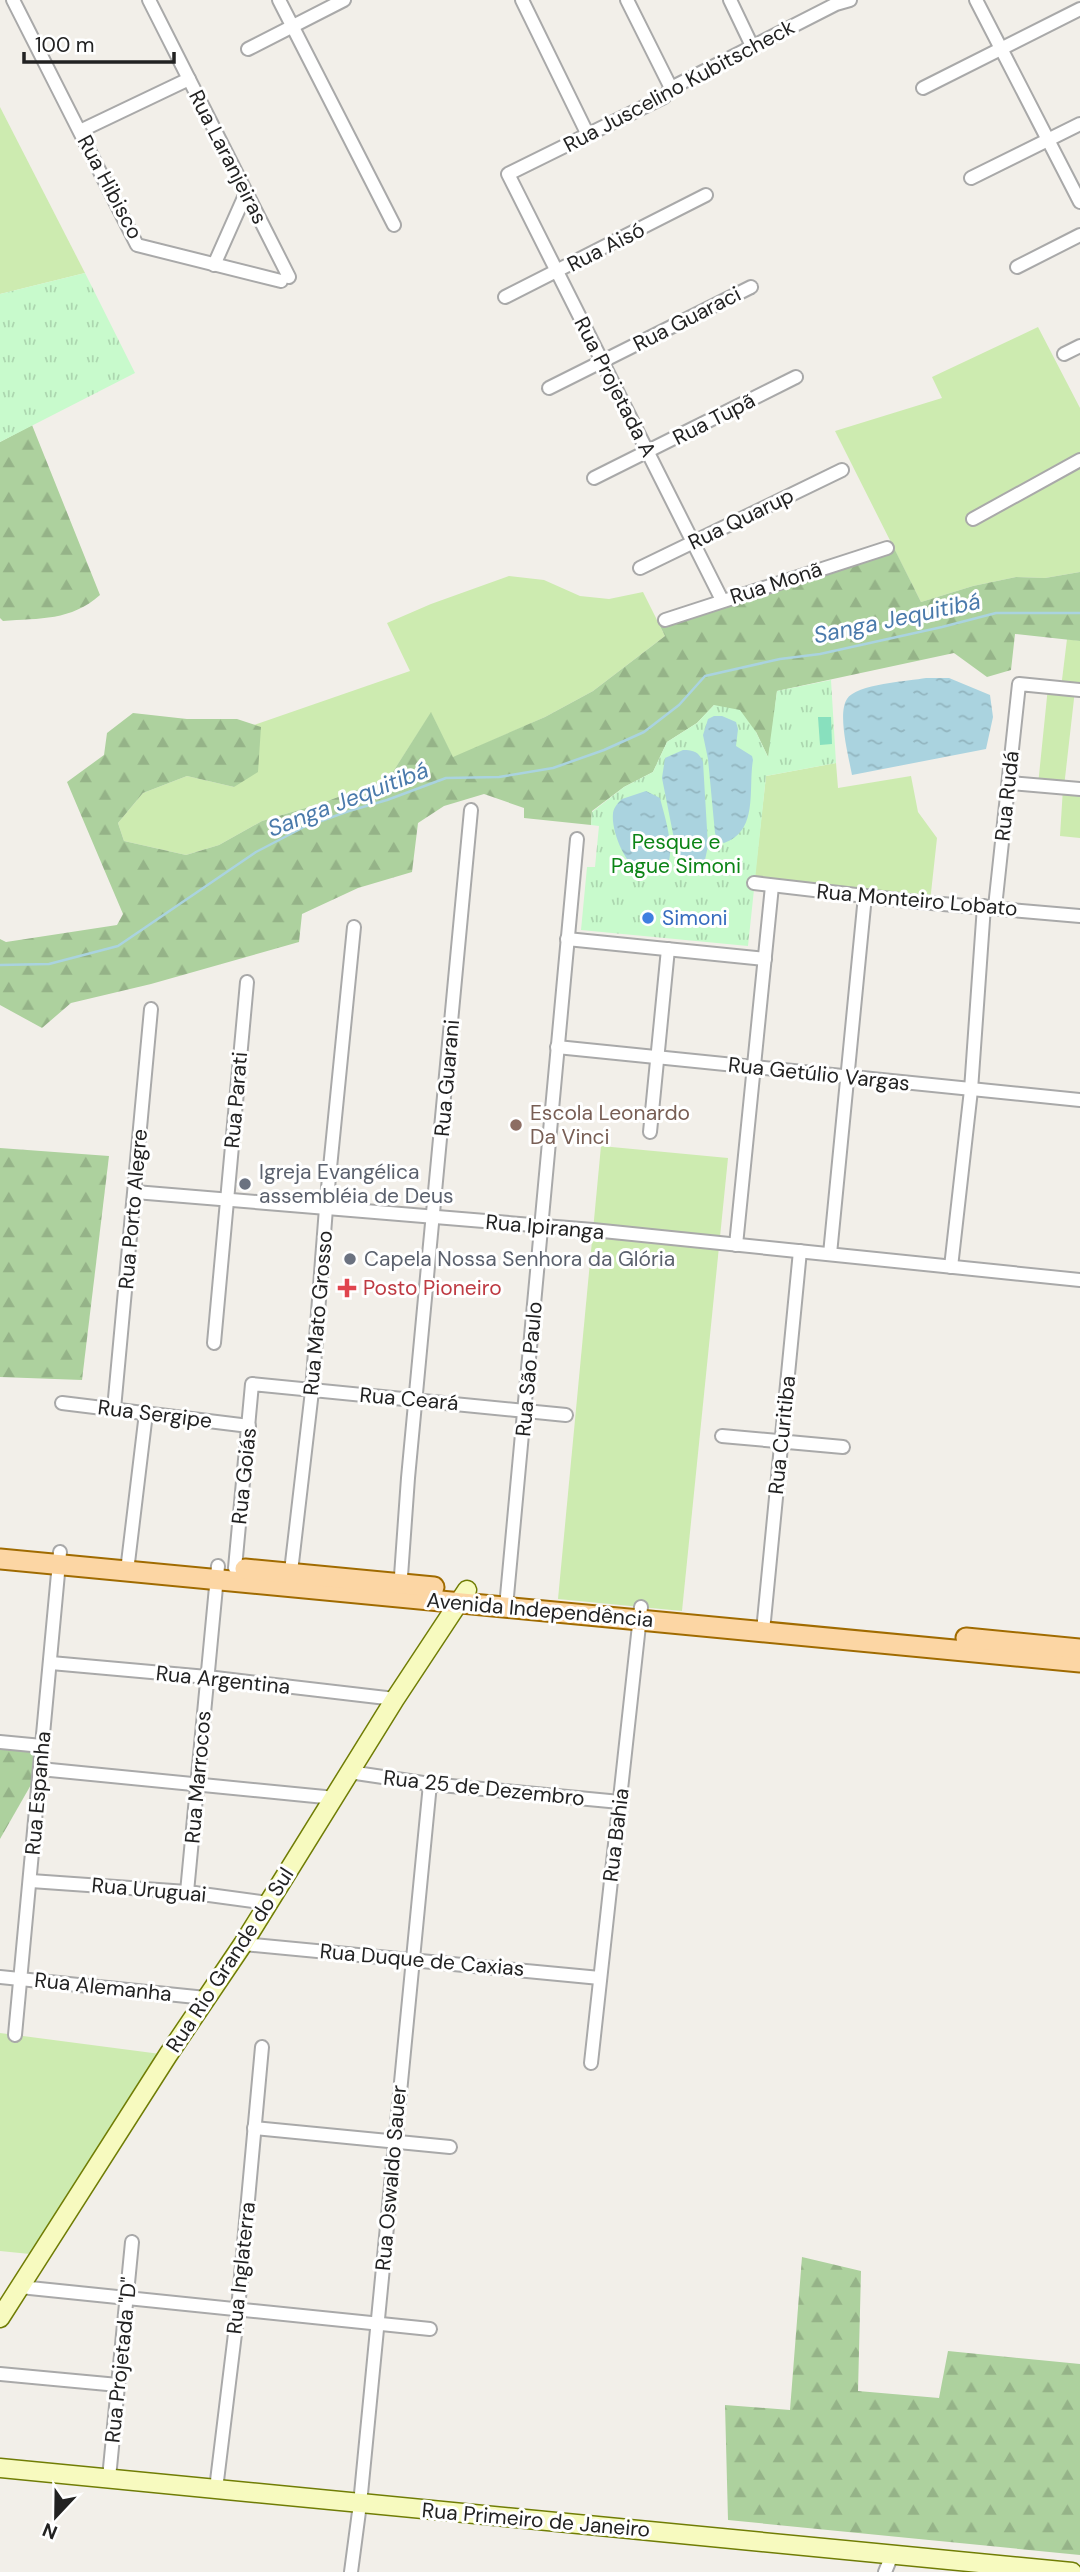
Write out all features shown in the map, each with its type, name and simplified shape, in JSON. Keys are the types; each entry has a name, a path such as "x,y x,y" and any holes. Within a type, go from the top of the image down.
{"main road":[{"name":"Avenida Independência","path":"0,1546 29,1556"},
{"name":"Avenida Independência","path":"0,1559 29,1556 223,1571 290,1580 821,1631 1080,1662"},
{"name":"Avenida Independência","path":"821,1631 1080,1649"}],"street":[{"name":"Rua Hibisco","path":"13,0 137,245 214,265 285,279"},
{"name":"Rua Laranjeiras","path":"149,0 246,193 285,279"},
{"path":"279,0 394,225"},
{"path":"522,0 588,135"},
{"path":"627,0 671,88"},
{"path":"730,0 752,46"},
{"name":"Rua Juscelino Kubitscheck","path":"508,174 664,97 671,88 835,2 850,0"},
{"path":"976,0 1080,202"},
{"path":"248,49 344,1"},
{"path":"923,88 1080,9"},
{"path":"80,131 189,79"},
{"path":"971,178 1080,124"},
{"name":"Rua Projetada A","path":"508,174 722,600"},
{"path":"214,265 246,193"},
{"name":"Rua Aisó","path":"505,297 706,195"},
{"path":"1017,267 1080,235"},
{"name":"Rua Guaraci","path":"549,388 751,286"},
{"path":"1064,354 1080,346"},
{"name":"Rua Tupã","path":"594,478 796,377"},
{"path":"973,519 1080,460"},
{"name":"Rua Quarup","path":"640,568 842,470"},
{"name":"Rua Monã","path":"665,620 887,548"},
{"name":"Rua Rudá","path":"951,1266 990,907 1009,783 1019,684 1080,690"},
{"path":"1009,783 1080,789"},
{"name":"Rua Guarani","path":"400,1590 471,810"},
{"name":"Rua São Paulo","path":"507,1600 577,839"},
{"name":"Rua Monteiro Lobato","path":"754,883 1080,915"},
{"path":"736,1245 772,886"},
{"path":"830,1254 865,896"},
{"name":"Rua Mato Grosso","path":"290,1580 312,1391 326,1208 354,927"},
{"path":"567,939 765,959"},
{"path":"650,1132 668,949"},
{"name":"Rua Parati","path":"214,1343 247,982"},
{"name":"Rua Porto Alegre","path":"114,1409 151,1009"},
{"name":"Rua Getúlio Vargas","path":"558,1047 1080,1100"},
{"name":"Rua Ipiranga","path":"135,1192 542,1226 1080,1280"},
{"name":"Rua Curitiba","path":"763,1625 800,1251"},
{"name":"Rua Ceará","path":"252,1384 566,1415"},
{"name":"Rua Goiás","path":"223,1571 249,1426 252,1384"},
{"name":"Rua Sergipe","path":"62,1403 249,1426"},
{"path":"127,1564 146,1413"},
{"path":"722,1436 843,1447"},
{"name":"Rua Espanha","path":"15,2035 60,1558"},
{"name":"Rua Marrocos","path":"187,1892 207,1677 223,1571"},
{"name":"Rua Rio Grande do Sul","path":"0,2318 243,1944 395,1699 463,1597"},
{"name":"Rua Bahia","path":"591,2063 641,1613"},
{"name":"Rua Argentina","path":"51,1663 207,1677 395,1699"},
{"path":"0,1742 42,1746"},
{"path":"40,1769 335,1798"},
{"name":"Rua 25 de Dezembro","path":"349,1772 430,1784 620,1802"},
{"name":"Rua Oswaldo Sauer","path":"351,2572 360,2504 430,1784"},
{"name":"Rua Uruguai","path":"30,1881 187,1892 268,1903"},
{"name":"Rua Duque de Caxias","path":"243,1944 600,1978"},
{"name":"Rua Alemanha","path":"0,1976 206,1998"},
{"name":"Rua Inglaterra","path":"216,2489 238,2309 262,2047"},
{"path":"254,2128 450,2147"},
{"name":"Rua Projetada \"D\"","path":"109,2478 132,2242"},
{"path":"20,2287 430,2329"},
{"path":"0,2374 118,2385"},
{"name":"Rua Primeiro de Janeiro","path":"0,2468 1015,2569 1072,2572"},
{"path":"885,2572 892,2555"}],"green space":[{"path":"0,107 85,273 0,294"},
{"path":"85,273 135,373 0,442 0,294"},
{"path":"1038,327 1080,408 1080,572 1045,578 1016,577 973,586 921,602 835,431 942,398 932,377"},
{"path":"32,425 100,595 78,610 55,617 3,621 0,618 0,442"},
{"path":"893,546 921,602 973,586 1016,577 1045,578 1080,572 1080,641 1015,634 1011,670 987,677 954,653 777,691 769,759 756,732 714,705 697,723 667,742 653,772 624,787 592,811 591,825 524,818 524,808 484,794 444,806 418,823 412,872 358,888 302,914 299,942 151,984 71,1003 42,1028 0,1005 0,939 6,942 117,925 123,914 67,782 104,755 107,733 133,713 187,719 237,719 261,727 258,772 234,787 187,776 143,793 118,823 124,841 186,855 219,845 262,821 322,803 389,778 431,712 453,757 545,717 593,691 665,636 658,622"},
{"path":"509,576 544,580 580,596 609,599 643,592 665,636 593,691 545,717 453,758 431,713 389,778 322,803 262,821 219,845 186,855 124,841 118,823 143,793 187,776 234,787 261,728 254,725 410,671 387,623"},
{"path":"1067,639 1080,641 1080,690 1075,690 1064,787 1080,789 1080,838 1060,836 1063,788 1038,785 1048,687 1061,688"},
{"name":"Pesque e Pague Simoni","path":"831,680 836,763 766,776 748,946 581,930 587,867 595,867 599,826 591,825 592,812 624,787 653,772 667,742 697,723 714,705 740,710 756,732 768,757 777,691"},
{"path":"818,717 831,717 832,744 820,745"},
{"path":"836,763 838,788 911,776 918,812 937,838 930,902 754,883 766,776"},
{"path":"601,1146 728,1158 682,1611 558,1599"},
{"path":"0,1148 109,1156 82,1380 0,1377"},
{"path":"0,1742 42,1746 40,1769 0,1839"},
{"path":"0,2033 168,2055 40,2255 0,2251"},
{"path":"802,2257 861,2271 858,2391 939,2398 948,2351 1080,2364 1080,2555 728,2520 725,2405 790,2410"}],"water":[{"path":"926,678 949,678 990,695 993,717 986,749 852,775 843,725 847,699 852,694 871,687"},
{"path":"722,716 736,722 736,746 752,756 753,760 747,819 743,829 724,843 718,841 715,833 703,735 708,719"},
{"path":"683,750 696,752 703,762 708,846 703,869 698,861 691,865 695,873 682,867 678,859 662,778 665,758"},
{"path":"646,791 660,798 670,851 667,865 642,872 632,866 623,853 614,828 613,813 622,799"}],"waterway":[{"name":"Sanga Jequitibá","path":"0,965 49,964 118,946 256,852 304,827 446,778 499,777 553,768 604,750 644,732 679,705 705,676 780,659 820,654 996,613 1080,613"}],"place":[{"name":"Simoni","path":"648,918"},
{"name":"Escola Leonardo Da Vinci","path":"516,1125"},
{"name":"Igreja Evangélica assembléia de Deus","path":"245,1184"},
{"name":"Capela Nossa Senhora da Glória","path":"350,1259"},
{"name":"Posto Pioneiro","path":"347,1288"}]}
